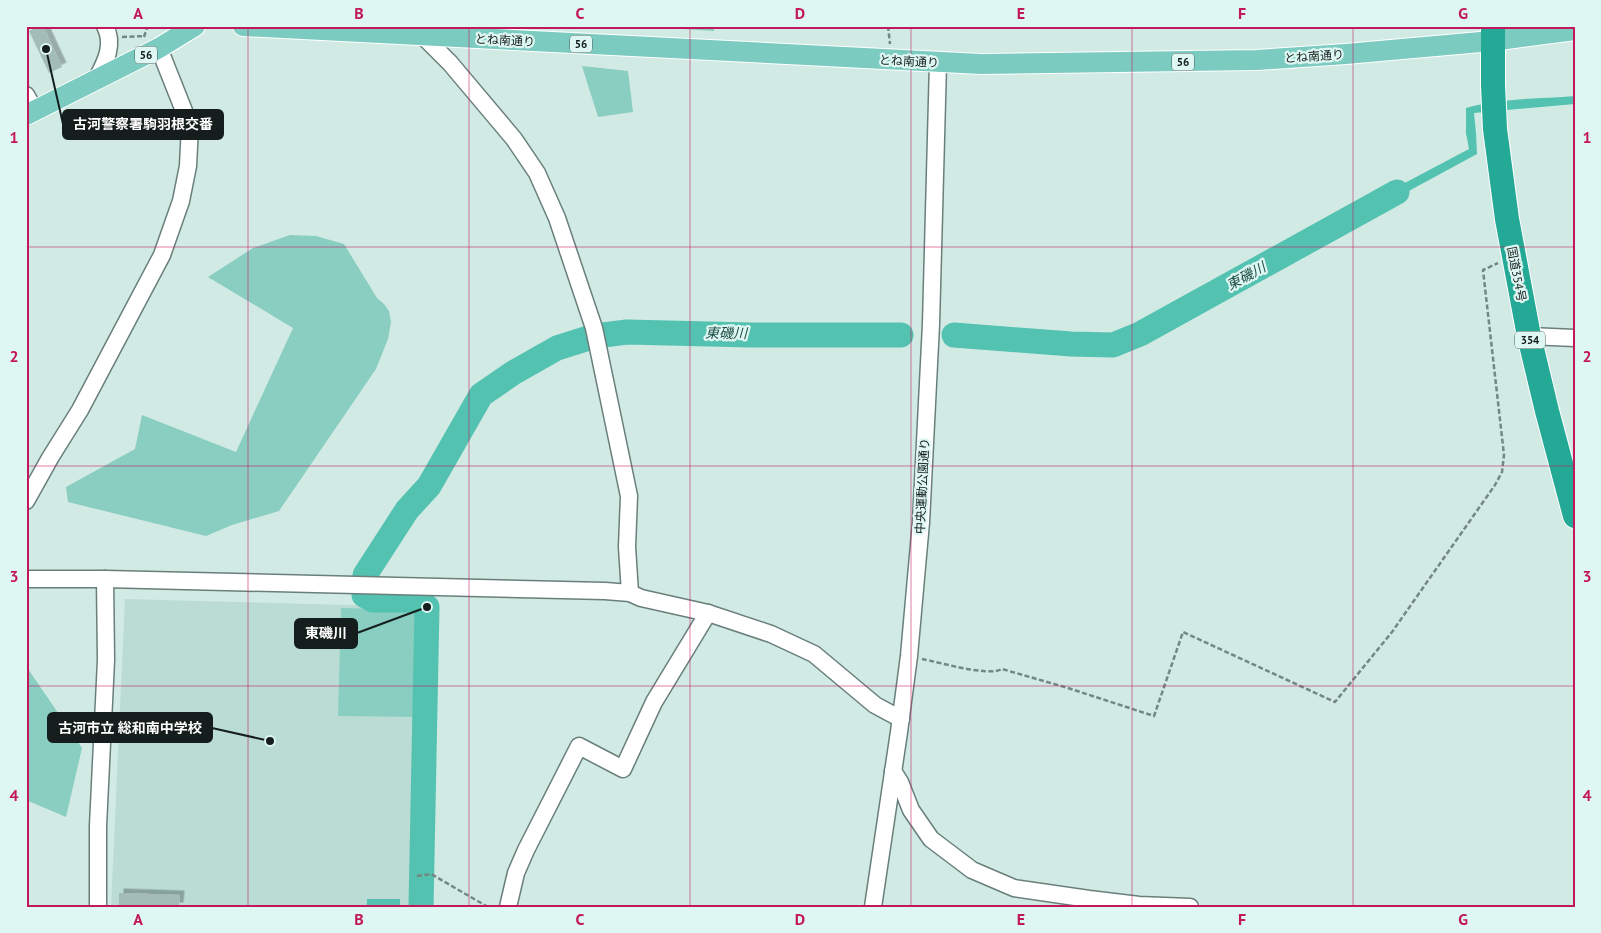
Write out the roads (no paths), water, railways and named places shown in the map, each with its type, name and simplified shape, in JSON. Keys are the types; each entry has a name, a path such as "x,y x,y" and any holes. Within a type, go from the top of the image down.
{"highway":[{"name":"国道354号","path":"1493,34 1493,95 1498,161 1514,258 1529,336 1575,516"}],"main road":[{"name":"56","path":"29,107 96,80 152,42 195,26"},
{"name":"とね南通り","path":"243,26 418,31 938,63 981,64 1257,60 1346,54 1493,34 1575,30"}],"street":[{"path":"96,80 109,50 109,39 104,26"},
{"path":"418,31 450,63 514,139 537,173 557,218 596,335 630,496 627,547 630,593"},
{"path":"26,501 80,410 162,255 181,202 188,166 190,126 152,42"},
{"name":"中央運動公園通り","path":"873,907 909,656 921,522 931,324 938,63"},
{"path":"1529,336 1575,338"},
{"path":"26,579 105,579 630,593 641,598 708,613 770,634 814,654 875,704 901,719"},
{"path":"98,907 98,826 106,660 105,579"},
{"path":"508,907 516,873 526,850 579,746 623,769 654,702 708,613"},
{"path":"893,771 900,782 911,810 931,839 972,870 1014,888 1131,904 1190,907"}],"waterway":[{"name":"東磯川","path":"954,335 1071,344 1113,345 1140,334 1397,192"},
{"name":"東磯川","path":"365,575 407,510 429,486 481,395 513,373 557,348 595,336 627,332 751,335 901,335"},
{"name":"東磯川","path":"364,595 373,600 419,600 427,607 421,907"}],"place":[{"name":"古河警察署駒羽根交番","path":"46,49"},
{"name":"東磯川","path":"427,607"},
{"name":"古河市立 総和南中学校","path":"270,741"}]}
